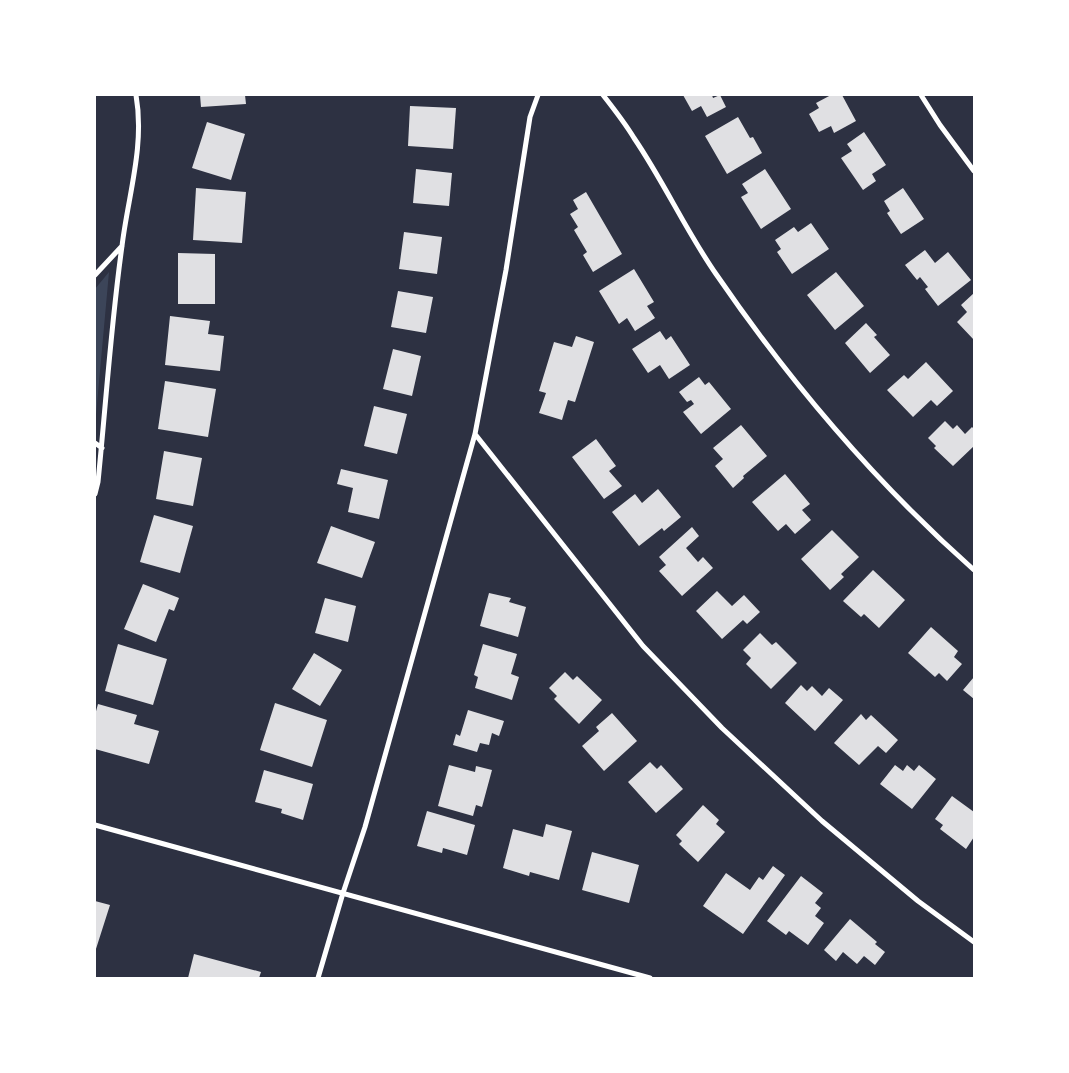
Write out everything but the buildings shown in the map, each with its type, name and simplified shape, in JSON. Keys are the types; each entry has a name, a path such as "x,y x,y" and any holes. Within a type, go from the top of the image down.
{"street":[{"path":"95,494 102,448 122,246 131,199 138,136 136,95"},
{"path":"318,978 364,827 475,434 506,270 530,116 538,95"},
{"path":"603,95 634,138 716,274 799,387 847,443 944,543 974,570"},
{"path":"921,95 940,125 974,171"},
{"path":"95,275 122,246"},
{"path":"475,434 644,646 722,728 822,821 918,901 974,942"},
{"path":"95,443 102,448"},
{"path":"95,825 650,978"}],"shaded area":[{"path":"109,272 95,426 95,289"}]}
